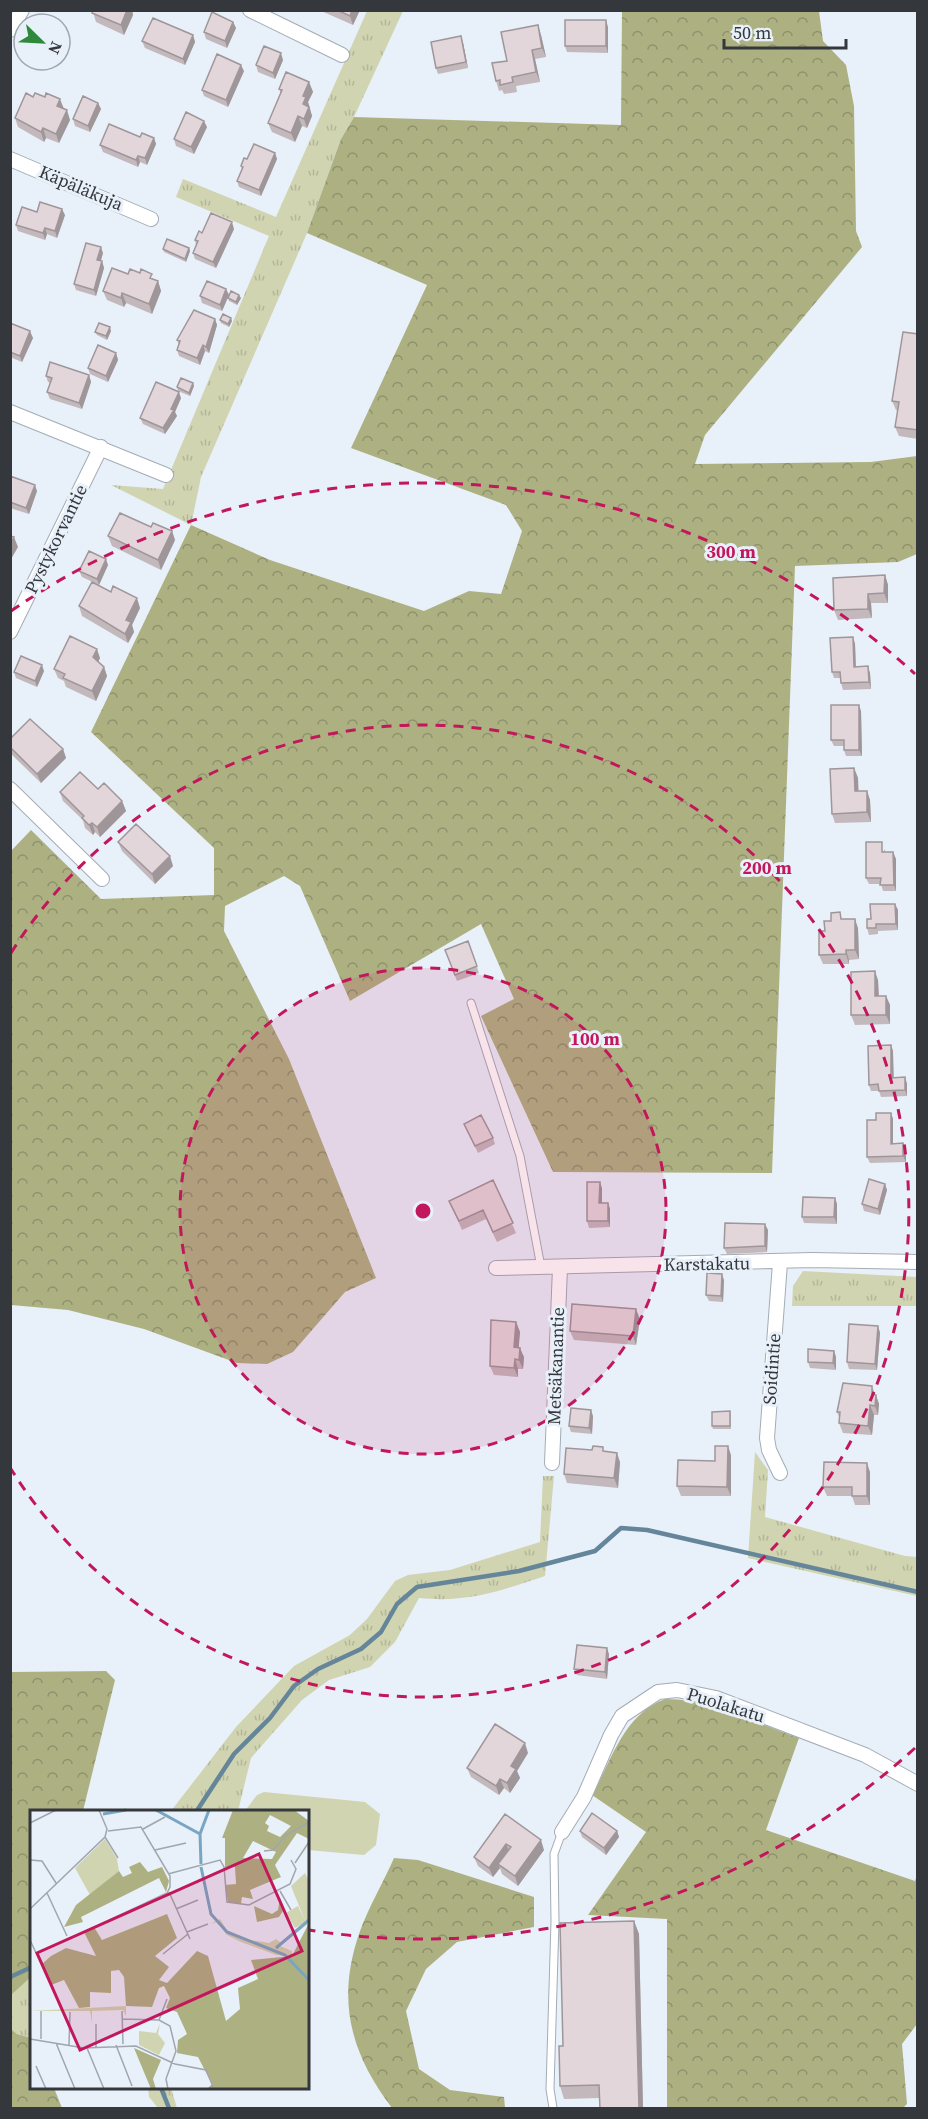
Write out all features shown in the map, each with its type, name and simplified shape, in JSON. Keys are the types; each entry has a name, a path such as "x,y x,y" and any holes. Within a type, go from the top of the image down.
{"street":[{"path":"10,30 22,10"},
{"path":"250,10 342,55"},
{"name":"Käpäläkuja","path":"10,159 151,219"},
{"path":"10,412 166,475"},
{"name":"Pystykorvantie","path":"10,632 100,447"},
{"path":"10,789 102,879"},
{"name":"Karstakatu","path":"496,1268 832,1260 918,1263"},
{"name":"Soidintie","path":"780,1263 767,1438 769,1450 780,1473"},
{"name":"Metsäkanantie","path":"552,1463 560,1268"},
{"name":"Puolakatu","path":"562,1832 584,1797 611,1735 622,1716 658,1692 677,1690 716,1698 865,1755 918,1784"}],"lane":[{"path":"471,1003 520,1156 541,1267"},
{"path":"553,2109 550,2090 555,1921 554,1854 562,1832"}],"green space":[{"path":"367,11 403,11 354,117 341,139 307,233 201,477 191,525 111,485 163,489 269,236 176,197 183,179 276,217"},
{"path":"622,11 819,11 823,41 846,65 854,106 856,231 862,247 705,435 695,464 871,462 917,456 917,554 898,562 795,566 772,1173 553,1172 481,1016 514,999 481,924 350,1001 300,886 284,876 225,906 224,931 289,1059 376,1278 345,1292 293,1352 267,1364 237,1363 144,1329 68,1310 11,1305 11,851 31,830 101,899 214,895 214,848 91,732 191,525 270,560 424,611 469,591 501,594 522,531 506,505 351,448 427,285 307,233 341,139 354,117 621,125"},
{"path":"803,1271 917,1277 917,1306 792,1306 793,1286"},
{"path":"755,1452 768,1470 765,1517 905,1556 917,1557 917,1596 748,1558"},
{"path":"543,1476 554,1476 545,1576 498,1591 468,1597 419,1598 395,1642 370,1667 329,1680 302,1700 251,1758 238,1810 172,1810 236,1727 294,1666 350,1635 367,1619 395,1581 408,1575 450,1570 540,1542"},
{"path":"106,1671 115,1680 83,1810 30,1810 30,1978 11,1995 11,1672"},
{"path":"665,1699 716,1707 799,1738 766,1830 915,1881 917,1875 917,2024 902,2044 907,2104 903,2108 667,2108 667,1919 588,1915 646,1832 592,1795 629,1727 651,1706"},
{"path":"264,1792 365,1802 380,1814 376,1845 364,1855 309,1850 309,1810 246,1810 257,1795"},
{"path":"394,1858 418,1860 534,1897 534,1927 457,1942 426,1969 406,2011 419,2069 450,2090 504,2097 505,2108 392,2108 378,2088 357,2047 349,2004 352,1958 359,1934"},
{"path":"30,1978 30,2038 17,2034 11,2029 10,1995"},
{"path":"11,2029 17,2034 30,2038 30,2089 54,2089 62,2108 11,2108"},
{"path":"148,2089 171,2089 177,2108 158,2108 149,2097"}],"building":[{"path":"93,10 127,10 121,25 92,13"},
{"path":"337,10 352,10 350,16"},
{"path":"212,12 233,22 225,41 204,32"},
{"path":"153,18 193,35 183,59 142,41"},
{"path":"565,20 606,20 606,46 565,46"},
{"path":"538,25 542,48 532,50 536,72 512,77 513,82 500,85 500,80 496,81 492,63 507,61 501,32"},
{"path":"461,36 466,62 436,68 431,42"},
{"path":"264,46 281,53 273,73 256,65"},
{"path":"217,54 241,65 226,100 202,90"},
{"path":"286,72 309,82 303,96 306,97 303,104 309,107 304,119 298,116 291,133 268,123 282,90 279,89"},
{"path":"26,93 33,97 35,93 45,97 46,93 60,99 57,106 67,110 56,134 43,128 41,132 15,118"},
{"path":"83,96 98,103 88,126 73,119"},
{"path":"186,112 204,121 191,147 174,139"},
{"path":"109,124 140,137 142,133 154,138 145,158 138,156 136,160 100,145"},
{"path":"254,144 275,153 259,190 237,181 244,158 247,159"},
{"path":"40,202 62,209 55,231 45,228 43,233 16,225 22,207 37,212"},
{"path":"211,213 232,222 213,262 193,253 199,231 202,233"},
{"path":"167,239 189,248 185,259 163,249"},
{"path":"86,243 101,247 97,260 102,261 94,290 74,284"},
{"path":"112,268 128,274 130,269 140,273 141,269 152,274 150,278 158,281 149,304 122,293 121,298 103,291"},
{"path":"207,281 226,289 220,305 200,296"},
{"path":"231,291 239,295 236,302 228,298"},
{"path":"194,310 215,319 206,347 203,345 197,358 177,350 180,341 177,340"},
{"path":"223,314 231,318 228,324 220,320"},
{"path":"10,323 30,331 20,356 10,352"},
{"path":"99,323 110,327 106,336 95,332"},
{"path":"903,332 918,334 918,430 895,427 899,402 892,401"},
{"path":"98,345 116,353 106,376 88,368"},
{"path":"50,362 89,375 79,403 47,392 52,378 46,376"},
{"path":"181,378 193,383 189,393 177,387"},
{"path":"156,382 179,392 171,409 174,410 163,428 140,418"},
{"path":"10,476 35,485 26,508 10,502"},
{"path":"120,513 151,527 153,523 172,531 158,560 108,536"},
{"path":"89,551 106,559 97,579 79,571"},
{"path":"885,575 884,593 868,594 868,609 834,610 833,578"},
{"path":"92,582 111,592 113,586 137,598 126,620 131,622 125,634 79,606"},
{"path":"70,636 97,649 93,657 104,667 92,691 63,678 65,674 54,669"},
{"path":"853,637 854,667 868,666 869,682 841,683 840,672 832,672 830,638"},
{"path":"21,656 42,665 35,681 14,672"},
{"path":"831,705 859,705 859,750 844,750 844,740 831,740"},
{"path":"30,719 63,749 37,774 10,747 10,739"},
{"path":"854,768 855,791 867,791 867,812 832,814 830,769"},
{"path":"80,772 98,789 104,783 122,801 97,827 92,823 89,825 82,818 84,816 60,792"},
{"path":"136,824 170,856 152,874 118,842"},
{"path":"866,842 882,842 882,852 893,852 894,885 880,885 881,878 866,878"},
{"path":"870,904 895,904 896,924 876,924 876,928 867,928 867,919 871,919"},
{"path":"840,912 841,919 855,919 855,950 846,950 846,954 819,955 819,931 825,931 824,921 831,921 831,913"},
{"path":"468,941 477,966 455,975 445,950"},
{"path":"875,971 875,996 886,996 886,1015 851,1015 851,972"},
{"path":"891,1045 891,1078 905,1077 905,1090 879,1091 878,1084 869,1085 868,1046"},
{"path":"876,1113 891,1113 891,1144 903,1143 903,1156 867,1157 867,1120 876,1120"},
{"path":"481,1115 493,1138 475,1146 464,1124"},
{"path":"869,1179 885,1184 878,1209 862,1204"},
{"path":"493,1180 513,1223 493,1232 483,1210 459,1221 449,1201"},
{"path":"587,1182 600,1182 599,1203 608,1203 608,1221 587,1221"},
{"path":"803,1197 835,1198 834,1217 802,1217"},
{"path":"725,1223 765,1224 765,1246 724,1248"},
{"path":"707,1273 722,1274 721,1296 706,1295"},
{"path":"572,1304 636,1309 633,1336 570,1331"},
{"path":"491,1320 516,1322 514,1347 520,1348 519,1360 515,1359 514,1368 490,1366"},
{"path":"849,1324 878,1326 875,1364 847,1362"},
{"path":"808,1349 834,1351 833,1363 808,1362"},
{"path":"843,1383 872,1386 872,1394 876,1395 875,1406 870,1405 868,1426 839,1423 840,1412 837,1412"},
{"path":"571,1408 591,1410 589,1428 569,1426"},
{"path":"730,1411 730,1426 712,1426 712,1412"},
{"path":"593,1446 603,1447 603,1451 617,1453 614,1478 564,1474 566,1448 592,1450"},
{"path":"715,1446 728,1446 727,1487 677,1486 678,1460 715,1461"},
{"path":"824,1462 867,1463 867,1496 852,1496 852,1487 823,1487"},
{"path":"577,1645 607,1648 605,1672 574,1669"},
{"path":"495,1724 525,1743 511,1766 516,1769 507,1783 500,1779 496,1786 467,1768"},
{"path":"592,1813 617,1831 604,1848 580,1831"},
{"path":"505,1814 541,1840 515,1876 498,1864 511,1847 506,1844 489,1868 474,1857"},
{"path":"634,1921 639,2109 600,2109 599,2085 560,2086 559,2046 563,2046 560,1923"}],"waterway":[{"path":"197,1810 234,1754 270,1718 294,1686 318,1669 361,1649 381,1632 397,1604 417,1587 519,1571 595,1551 621,1528 647,1530 918,1592"},
{"path":"10,1977 30,1968"},
{"path":"161,2089 169,2108"}]}
